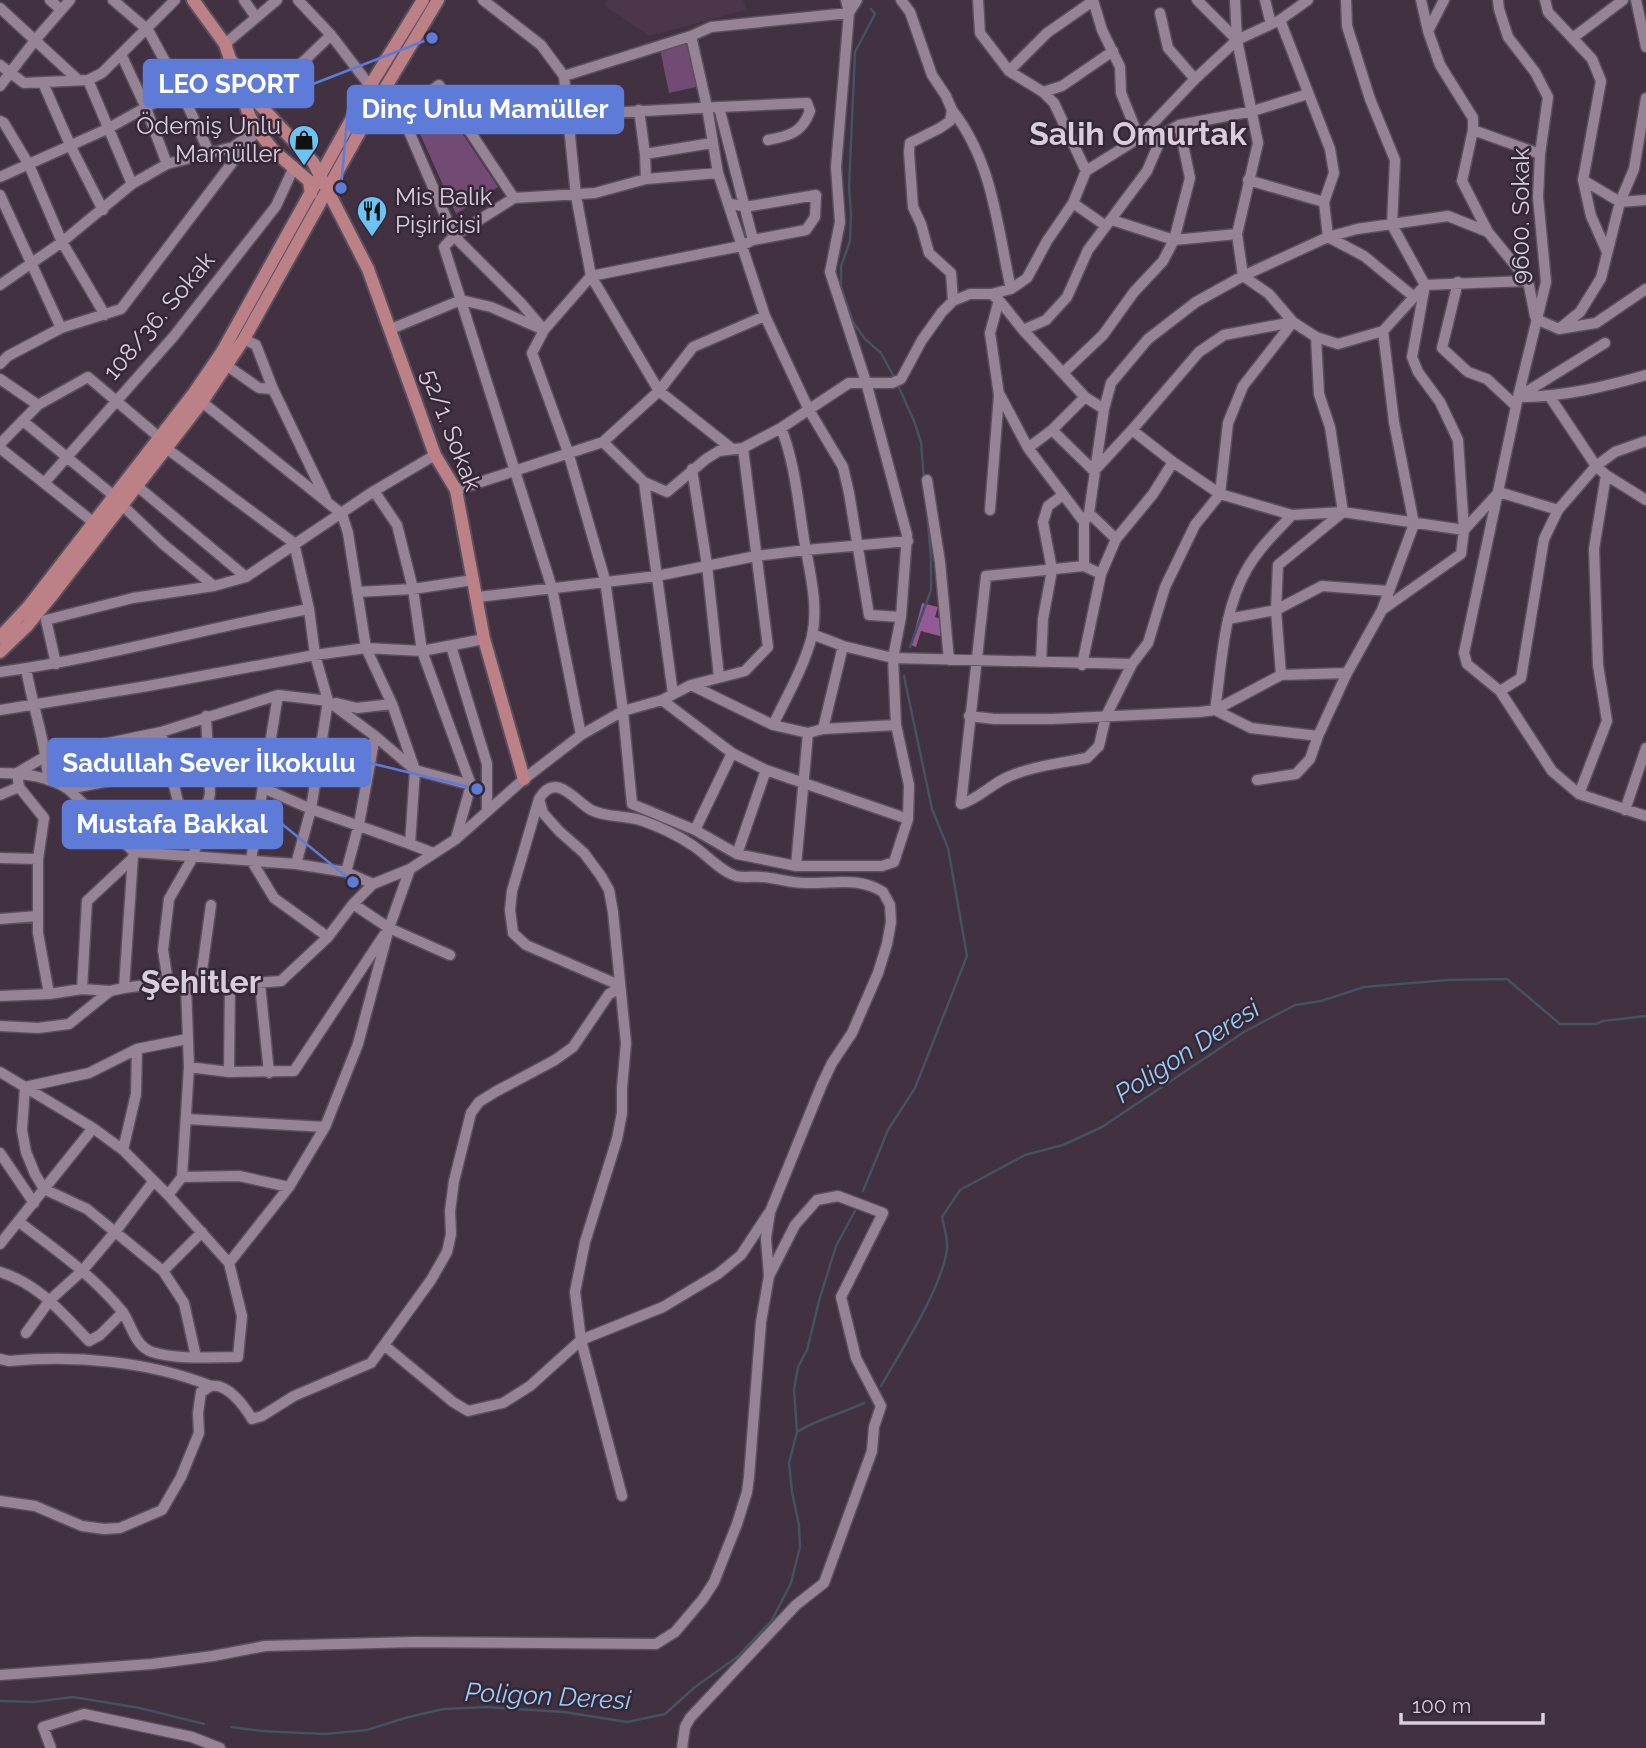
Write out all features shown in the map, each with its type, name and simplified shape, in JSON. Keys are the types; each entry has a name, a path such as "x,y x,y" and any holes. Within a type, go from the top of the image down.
{"main road":[{"path":"193,0 225,44 249,116 257,130 274,151 318,184"},
{"path":"318,184 335,174 364,112 370,86 423,0"},
{"path":"118,500 136,486 222,352 318,184 328,161 438,0"},
{"name":"52/1. Sokak","path":"231,61 259,104 313,162 318,184 342,216 368,269 435,454 456,490 485,639 524,779"},
{"path":"313,162 328,161"},
{"path":"0,636 29,606 163,443 202,402 244,339 314,214 318,184"},
{"path":"314,214 328,210 342,216"},
{"path":"0,652 27,626 97,525"}],"street":[{"path":"50,0 60,9"},
{"path":"0,86 70,0"},
{"path":"113,0 148,30 180,89 209,152"},
{"path":"0,65 24,83 83,80 102,72 148,30 175,0"},
{"path":"244,0 255,16"},
{"path":"225,44 277,0"},
{"path":"298,0 331,35 370,86"},
{"path":"483,0 541,45 564,76 576,196 591,276 659,391 731,448"},
{"path":"728,203 744,207 817,195 815,217 806,230 591,276 544,330 532,352 568,452 605,580 623,711 632,804 695,830 737,853 796,866 871,867 894,862 908,819 909,785 896,725 893,659 901,617 908,541 866,382 830,272 840,222 836,167 849,13 846,0"},
{"path":"849,13 857,0"},
{"path":"901,0 909,12 932,75 968,132 992,189 1011,289"},
{"path":"978,0 980,33 1009,71 1043,92 1054,103 1086,171"},
{"path":"1197,0 1237,40"},
{"path":"1235,0 1237,40 1258,143 1237,234 1243,276 1269,294 1293,322 1316,337 1338,344 1383,331 1425,285 1528,281"},
{"path":"1265,0 1330,149 1334,173 1324,202 1328,237"},
{"path":"603,442 644,482 667,492 692,469 719,451 743,448 781,428 849,383 897,381 931,326 953,301 970,294 995,297 1027,278 1047,241 1073,203 1086,171 1139,138 1195,79 1237,40 1276,22 1308,0"},
{"path":"1346,0 1347,26 1370,99 1395,160 1392,225 1425,285 1412,357 1418,372 1440,402 1458,440 1464,530 1461,554 1382,610"},
{"path":"1422,0 1428,32 1440,65 1473,118 1462,181 1488,232 1528,281 1536,319 1559,330 1596,323 1646,289"},
{"path":"1428,32 1444,0"},
{"name":"9600. Sokak","path":"1499,0 1499,9 1508,37 1535,72 1548,97 1540,154 1538,197 1546,282 1517,401 1464,653 1467,664 1500,691 1552,771 1579,794"},
{"path":"1545,0 1548,12 1592,59 1601,81 1583,180 1591,216 1607,253"},
{"path":"1574,37 1623,0"},
{"path":"1636,0 1646,47"},
{"path":"1009,71 1047,33 1093,1 1102,30 1120,67 1121,93 1139,138"},
{"path":"0,8 83,80 132,184"},
{"path":"564,76 691,36 711,27 849,13"},
{"path":"1160,13 1168,48 1195,79"},
{"path":"259,104 331,35"},
{"path":"691,36 718,173 765,316 809,410 843,467 869,615 901,617"},
{"path":"1043,92 1062,86 1113,51"},
{"path":"121,54 146,108 167,164"},
{"path":"0,177 107,129 231,61"},
{"path":"43,83 103,210"},
{"path":"364,112 401,113 439,85 514,198"},
{"path":"1139,138 1163,134 1179,125 1253,111 1308,94"},
{"path":"1559,330 1580,312 1601,278 1620,202 1634,169 1646,98"},
{"path":"569,115 807,103 810,111 801,128 784,137 768,140"},
{"path":"719,107 753,240"},
{"path":"639,110 646,179"},
{"path":"952,110 950,121 910,142 909,152 913,207 929,253 951,273 953,301"},
{"path":"401,113 454,236 544,330"},
{"path":"0,121 4,123 29,165 62,243 105,315"},
{"path":"1064,372 1103,335 1134,292 1163,261 1174,240 1190,178 1179,125"},
{"path":"0,285 62,243 132,184 167,164 233,146 257,130"},
{"path":"0,364 4,353 61,328 121,309 257,130"},
{"path":"1473,130 1540,154"},
{"path":"1023,330 1046,320 1067,297 1088,250 1147,171 1163,134"},
{"path":"645,154 712,143"},
{"name":"108/36. Sokak","path":"45,482 174,336 276,206 294,167"},
{"path":"1634,169 1646,167"},
{"path":"581,735 552,588 444,247 454,236 514,198 576,196 646,179 718,173"},
{"path":"1248,180 1324,202"},
{"path":"1583,180 1620,202 1646,200"},
{"path":"0,195 61,328"},
{"path":"1073,203 1109,223 1174,240 1237,234"},
{"path":"1084,566 1086,517 1104,409 1111,383 1148,339 1196,302 1243,276 1328,237 1357,229 1448,216 1488,232"},
{"path":"1328,237 1364,256 1413,298"},
{"path":"1458,282 1443,348 1468,372 1486,379 1517,401 1615,384 1646,375"},
{"path":"995,297 1085,397 1104,409"},
{"path":"990,509 999,395 990,333 995,297"},
{"path":"391,329 461,300 492,307 544,330"},
{"path":"456,490 603,442 659,391 693,347 765,316"},
{"path":"1094,471 1199,352 1223,335 1293,322"},
{"path":"1101,574 1084,566 986,576 961,804 1016,773 1087,758 1099,746 1106,716 1132,664 1148,643 1165,587 1195,525 1220,494 1228,423 1243,386 1293,322"},
{"path":"1257,780 1296,774 1310,759 1348,673 1382,610 1415,524 1394,422 1383,331"},
{"path":"1316,337 1319,394 1330,427 1343,512"},
{"path":"244,339 256,345 273,389 326,499"},
{"path":"1517,401 1605,343"},
{"path":"226,365 259,388 273,389"},
{"path":"97,525 0,446 38,405 88,377 163,443 295,543 309,609 315,655 328,701 311,809 296,864"},
{"path":"0,379 38,405"},
{"path":"999,395 1028,448 1063,495 1086,517 1116,539"},
{"path":"1028,448 1052,430 1085,397"},
{"path":"1550,397 1595,466 1646,500"},
{"path":"202,402 342,514 348,533 366,648 392,704 415,770 410,844"},
{"path":"23,421 118,500 163,544 214,586"},
{"path":"773,725 796,680 812,634 812,593 806,550 791,460 781,428"},
{"path":"1052,430 1094,471"},
{"path":"1132,430 1220,494 1292,515 1343,512 1464,530"},
{"path":"1500,691 1521,678 1544,539 1558,510 1595,466 1615,452 1646,441"},
{"path":"0,996 49,994 82,989 110,991 168,982 186,985 230,985 281,981 328,937 353,904 373,884 410,869 456,838 524,779 581,735 623,711 662,700 691,685 745,671 768,647 743,448"},
{"path":"55,664 46,620 133,598 214,586 246,577 374,491 435,454"},
{"path":"1083,665 1101,574 1116,539 1153,494 1173,462"},
{"path":"692,469 707,565 719,677"},
{"path":"1606,475 1594,548 1598,665 1607,722 1579,794 1646,816"},
{"path":"927,480 940,562 949,660"},
{"path":"644,482 673,694"},
{"path":"136,486 246,577"},
{"path":"374,491 397,525 413,589 422,651 471,785 456,838"},
{"path":"1464,530 1499,492 1558,510"},
{"path":"1041,662 1043,619 1052,570 1043,522 1048,506 1063,495"},
{"path":"1281,675 1276,610 1278,565 1343,512"},
{"path":"1215,710 1228,619 1235,594 1247,569 1269,539 1292,515"},
{"path":"478,597 657,576 756,556 908,541"},
{"path":"356,592 413,589 473,580"},
{"path":"1228,619 1276,610 1322,586 1388,591"},
{"path":"0,671 55,664 309,609"},
{"path":"812,634 843,646 893,659 1132,664"},
{"path":"0,710 315,655 366,648 422,651 485,639"},
{"path":"451,646 487,764 487,812"},
{"path":"823,729 843,646"},
{"path":"26,668 32,705 47,756 48,780"},
{"path":"969,716 994,719 1215,710 1281,675 1348,673"},
{"path":"691,685 773,725 808,733 823,729 896,725"},
{"path":"18,773 47,756 161,732 278,695 328,701 356,708 392,704"},
{"path":"278,695 251,860 274,898 328,937"},
{"path":"662,700 732,753 766,770 908,819"},
{"path":"328,701 415,770 471,785"},
{"path":"1215,710 1251,728 1318,736"},
{"path":"168,982 163,950 170,899 193,857 209,794 206,716"},
{"path":"161,732 180,810 202,823"},
{"path":"796,866 808,733"},
{"path":"346,873 359,824 375,736"},
{"path":"1625,810 1646,748"},
{"path":"695,830 732,753"},
{"path":"68,789 170,769"},
{"path":"737,853 766,770"},
{"path":"0,773 18,773 57,782 68,789 133,855 296,864 346,873 373,884"},
{"path":"18,773 19,787 44,818 38,859 38,933 49,994"},
{"path":"0,795 19,787"},
{"path":"384,1345 453,1402 468,1411 476,1411 503,1403 530,1386 580,1340 663,1307 718,1274 741,1255 769,1212 822,1084 852,1033 878,973 891,922 890,905 883,892 861,882 804,883 781,878 736,876 672,834 642,820 621,815 604,815 591,810 561,788 551,787 539,799 512,891 510,910 513,933 526,944 620,987"},
{"path":"263,788 311,809 359,824 433,853"},
{"path":"539,799 543,813 584,853 609,890 613,912 626,1043 622,1114 617,1139 585,1242 575,1292 580,1340 622,1496"},
{"path":"124,988 133,855"},
{"path":"82,989 87,901 133,855"},
{"path":"0,858 38,859"},
{"path":"229,1263 289,1187 325,1127 358,1044 389,928 410,869"},
{"path":"353,904 389,928 450,955"},
{"path":"200,985 211,905"},
{"path":"0,919 38,916"},
{"path":"189,1068 229,1072 294,1072 389,928"},
{"path":"260,984 269,1073"},
{"path":"168,1195 182,1177 187,1119 189,1068 186,985"},
{"path":"229,1072 230,985"},
{"path":"0,1359 9,1361 77,1358 162,1371 221,1387 246,1408 253,1419 294,1396 371,1363 447,1252 451,1234 450,1211 454,1181 471,1113 479,1102 555,1060 573,1047 609,994 620,987"},
{"path":"0,1026 38,1028 69,1024 110,991"},
{"path":"25,1087 89,1073 137,1049 187,1039"},
{"path":"123,1150 136,1094 137,1049"},
{"path":"0,1072 93,1128 123,1150 229,1263 242,1315 238,1357 196,1357 151,1352 139,1343 123,1312 83,1270 19,1222"},
{"path":"25,1087 22,1130 26,1152 44,1189 87,1209 163,1271 184,1303 196,1357"},
{"path":"187,1119 325,1127"},
{"path":"1,1240 19,1222 93,1128"},
{"path":"0,1153 34,1203"},
{"path":"182,1177 239,1175 289,1187"},
{"path":"26,1333 50,1300 83,1270 115,1232 153,1182"},
{"path":"682,1748 685,1727 690,1718 796,1605 824,1583 872,1451 874,1427 881,1406 856,1358 841,1297 883,1213 838,1196 817,1200 795,1225 769,1276"},
{"path":"0,1675 152,1664 265,1646 414,1643 656,1644 675,1632 714,1582 747,1492 761,1322 769,1276 766,1238 769,1212"},
{"path":"163,1271 202,1232"},
{"path":"766,1238 784,1246"},
{"path":"0,1272 20,1279 50,1300 89,1341 100,1335 123,1312"},
{"path":"0,1501 35,1506 82,1527 104,1529 120,1528 162,1510 181,1477 199,1433 201,1392 211,1386"},
{"path":"51,1748 43,1727 84,1714 192,1737 220,1748"}],"shaded area":[{"path":"608,0 743,0 746,10 649,36 604,5"},
{"path":"687,43 696,87 669,93 660,49"},
{"path":"438,97 498,187 456,214 411,114"},
{"path":"922,603 938,607 935,617 944,620 940,636 921,631 916,647 911,645"}],"waterway":[{"path":"871,9 875,14 855,52 849,187 850,241 841,266 841,287 853,322 865,339 881,353 894,377"},
{"path":"897,383 921,442 924,480"},
{"path":"910,647 931,590 926,501"},
{"path":"863,1191 888,1130 915,1088 967,956 948,848 932,809 904,676"},
{"name":"Poligon Deresi","path":"881,1386 920,1319 944,1265 947,1249 942,1217 960,1190 1025,1155 1063,1145 1102,1127 1244,1032 1295,1005 1321,1001 1364,987 1448,980 1507,979 1560,1024 1596,1024 1646,1016"},
{"path":"797,1432 794,1390 798,1367 807,1350 836,1246 855,1211"},
{"name":"Poligon Deresi","path":"231,1727 325,1734 367,1730 443,1709 486,1707 564,1712 627,1722 665,1714 695,1687 737,1657 772,1620 791,1583 800,1547 789,1463 797,1432 864,1403"},
{"name":"Poligon Deresi","path":"0,1701 34,1702 73,1697 140,1708 204,1724"}],"place":[{"name":"LEO SPORT","path":"432,38"},
{"name":"Ödemiş Unlu Mamüller","path":"304,167"},
{"name":"Dinç Unlu Mamüller","path":"341,188"},
{"name":"Mis Balık Pişiricisi","path":"372,238"},
{"name":"Sadullah Sever İlkokulu","path":"477,789"},
{"name":"Mustafa Bakkal","path":"353,882"}],"district":[{"name":"Salih Omurtak","path":"1138,134"},
{"name":"Şehitler","path":"201,982"}]}
